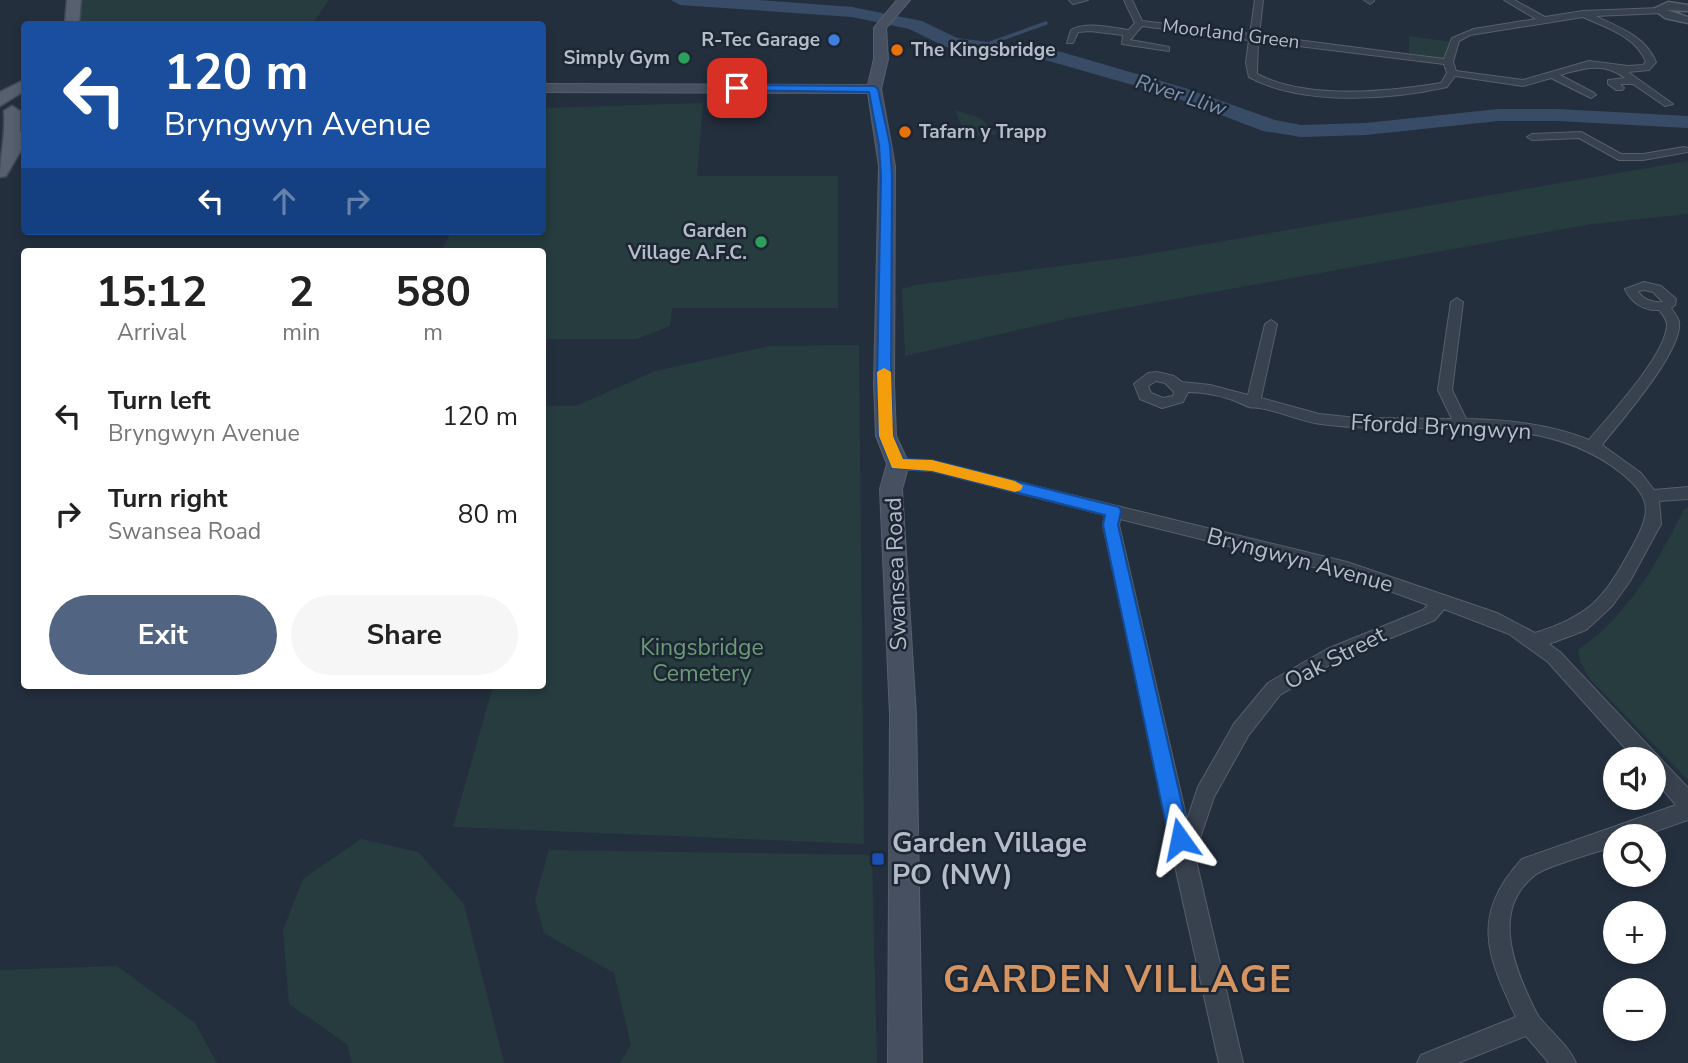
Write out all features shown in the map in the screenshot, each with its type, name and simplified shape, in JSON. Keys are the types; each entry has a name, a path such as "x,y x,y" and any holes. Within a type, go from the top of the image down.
{"main road":[{"path":"72,21 74,0"},
{"path":"546,88 874,89 881,59 880,28 900,5"},
{"path":"0,172 19,142 9,137 14,122 8,108 17,87"},
{"name":"Swansea Road","path":"874,89 887,166 884,384 886,436 898,464 891,489 903,715 905,1063"}],"street":[{"path":"1073,1 1086,0 1097,7"},
{"name":"Moorland Green","path":"1128,0 1139,23"},
{"path":"1259,0 1251,63 1252,75 1266,83 1331,94 1361,94 1444,85 1452,73"},
{"path":"1508,0 1541,18"},
{"path":"1660,11 1660,6 1673,2 1688,8"},
{"path":"1452,73 1448,62 1455,40 1463,34 1541,18 1620,10 1660,11 1688,20"},
{"path":"1452,73 1524,83 1588,64 1646,68 1651,62 1649,55 1635,40 1583,14"},
{"name":"Moorland Green","path":"1139,23 1132,33 1125,37 1127,44 1166,49"},
{"name":"Moorland Green","path":"1139,23 1323,42 1448,62"},
{"path":"1070,41 1075,30 1090,28 1132,33"},
{"path":"1618,68 1668,104"},
{"path":"1552,75 1591,95"},
{"path":"1619,88 1611,82 1633,81"},
{"path":"1532,137 1581,135 1619,158 1684,150"},
{"path":"1438,309 1456,307 1445,390 1461,424"},
{"path":"1592,447 1666,351 1674,327 1671,316 1662,307"},
{"path":"1253,403 1270,324"},
{"name":"Ffordd Bryngwyn","path":"1180,387 1196,387 1320,420 1524,427 1592,447 1632,473 1651,496"},
{"name":"Bryngwyn Avenue","path":"898,464 932,466 1347,569 1438,599 1503,624 1535,641 1574,676 1637,747"},
{"path":"1535,641 1583,623 1599,611 1614,591 1653,524 1655,513 1651,496 1688,494"},
{"path":"1114,511 1111,525 1231,1063"},
{"name":"Oak Street","path":"1180,839 1193,831 1205,794 1241,730 1274,689 1334,654 1429,615 1436,608 1438,599"},
{"path":"1564,1063 1530,1023 1511,986 1499,948 1499,918 1511,886 1529,866 1682,813 1688,808 1681,795 1666,778"},
{"path":"1429,1063 1530,1023"}],"green space":[{"path":"80,0 329,0 314,21 80,21"},
{"path":"1409,36 1452,42 1445,60 1409,55"},
{"path":"703,103 697,176 838,176 838,308 672,308 670,326 637,339 546,339 546,248 443,248 449,235 546,235 546,108"},
{"path":"955,110 980,118 997,134 966,137"},
{"path":"1688,161 1688,214 1592,224 1070,318 905,356 902,289 915,285 1137,256"},
{"name":"Kingsbridge Cemetery","path":"859,345 864,844 453,827 492,689 546,689 546,406 576,406 655,371 770,346"},
{"path":"1688,508 1688,780 1666,757 1666,747 1656,747 1590,679 1580,661 1578,650 1612,621 1640,587 1664,549 1684,509"},
{"path":"361,839 418,852 464,904 504,1063 352,1063 347,1044 289,1004 283,930 303,879"},
{"path":"549,850 872,855 877,1063 620,1063 631,1045 614,973 544,933 535,899"},
{"path":"117,966 195,1023 217,1063 0,1063 0,970"}],"waterway":[{"name":"River Lliw","path":"680,0 852,12 915,25 953,43 1051,55 1178,92 1271,126 1301,131 1366,129 1498,115 1558,115 1688,122"},
{"path":"985,45 1046,23"}],"slow traffic":[{"path":"884,372 886,436 898,464 932,466 1015,486"}],"place":[{"name":"R-Tec Garage","path":"834,40"},
{"name":"The Kingsbridge","path":"897,50"},
{"name":"Simply Gym","path":"684,58"},
{"name":"Tafarn y Trapp","path":"905,132"},
{"name":"Garden Village A.F.C.","path":"761,242"},
{"name":"Garden Village PO (NW)","path":"878,859"}],"district":[{"name":"GARDEN VILLAGE","path":"1118,980"}],"route":[{"path":"737,88 874,89 887,176 884,384 886,436 898,464 932,466 1114,511 1111,525 1180,839"}]}
